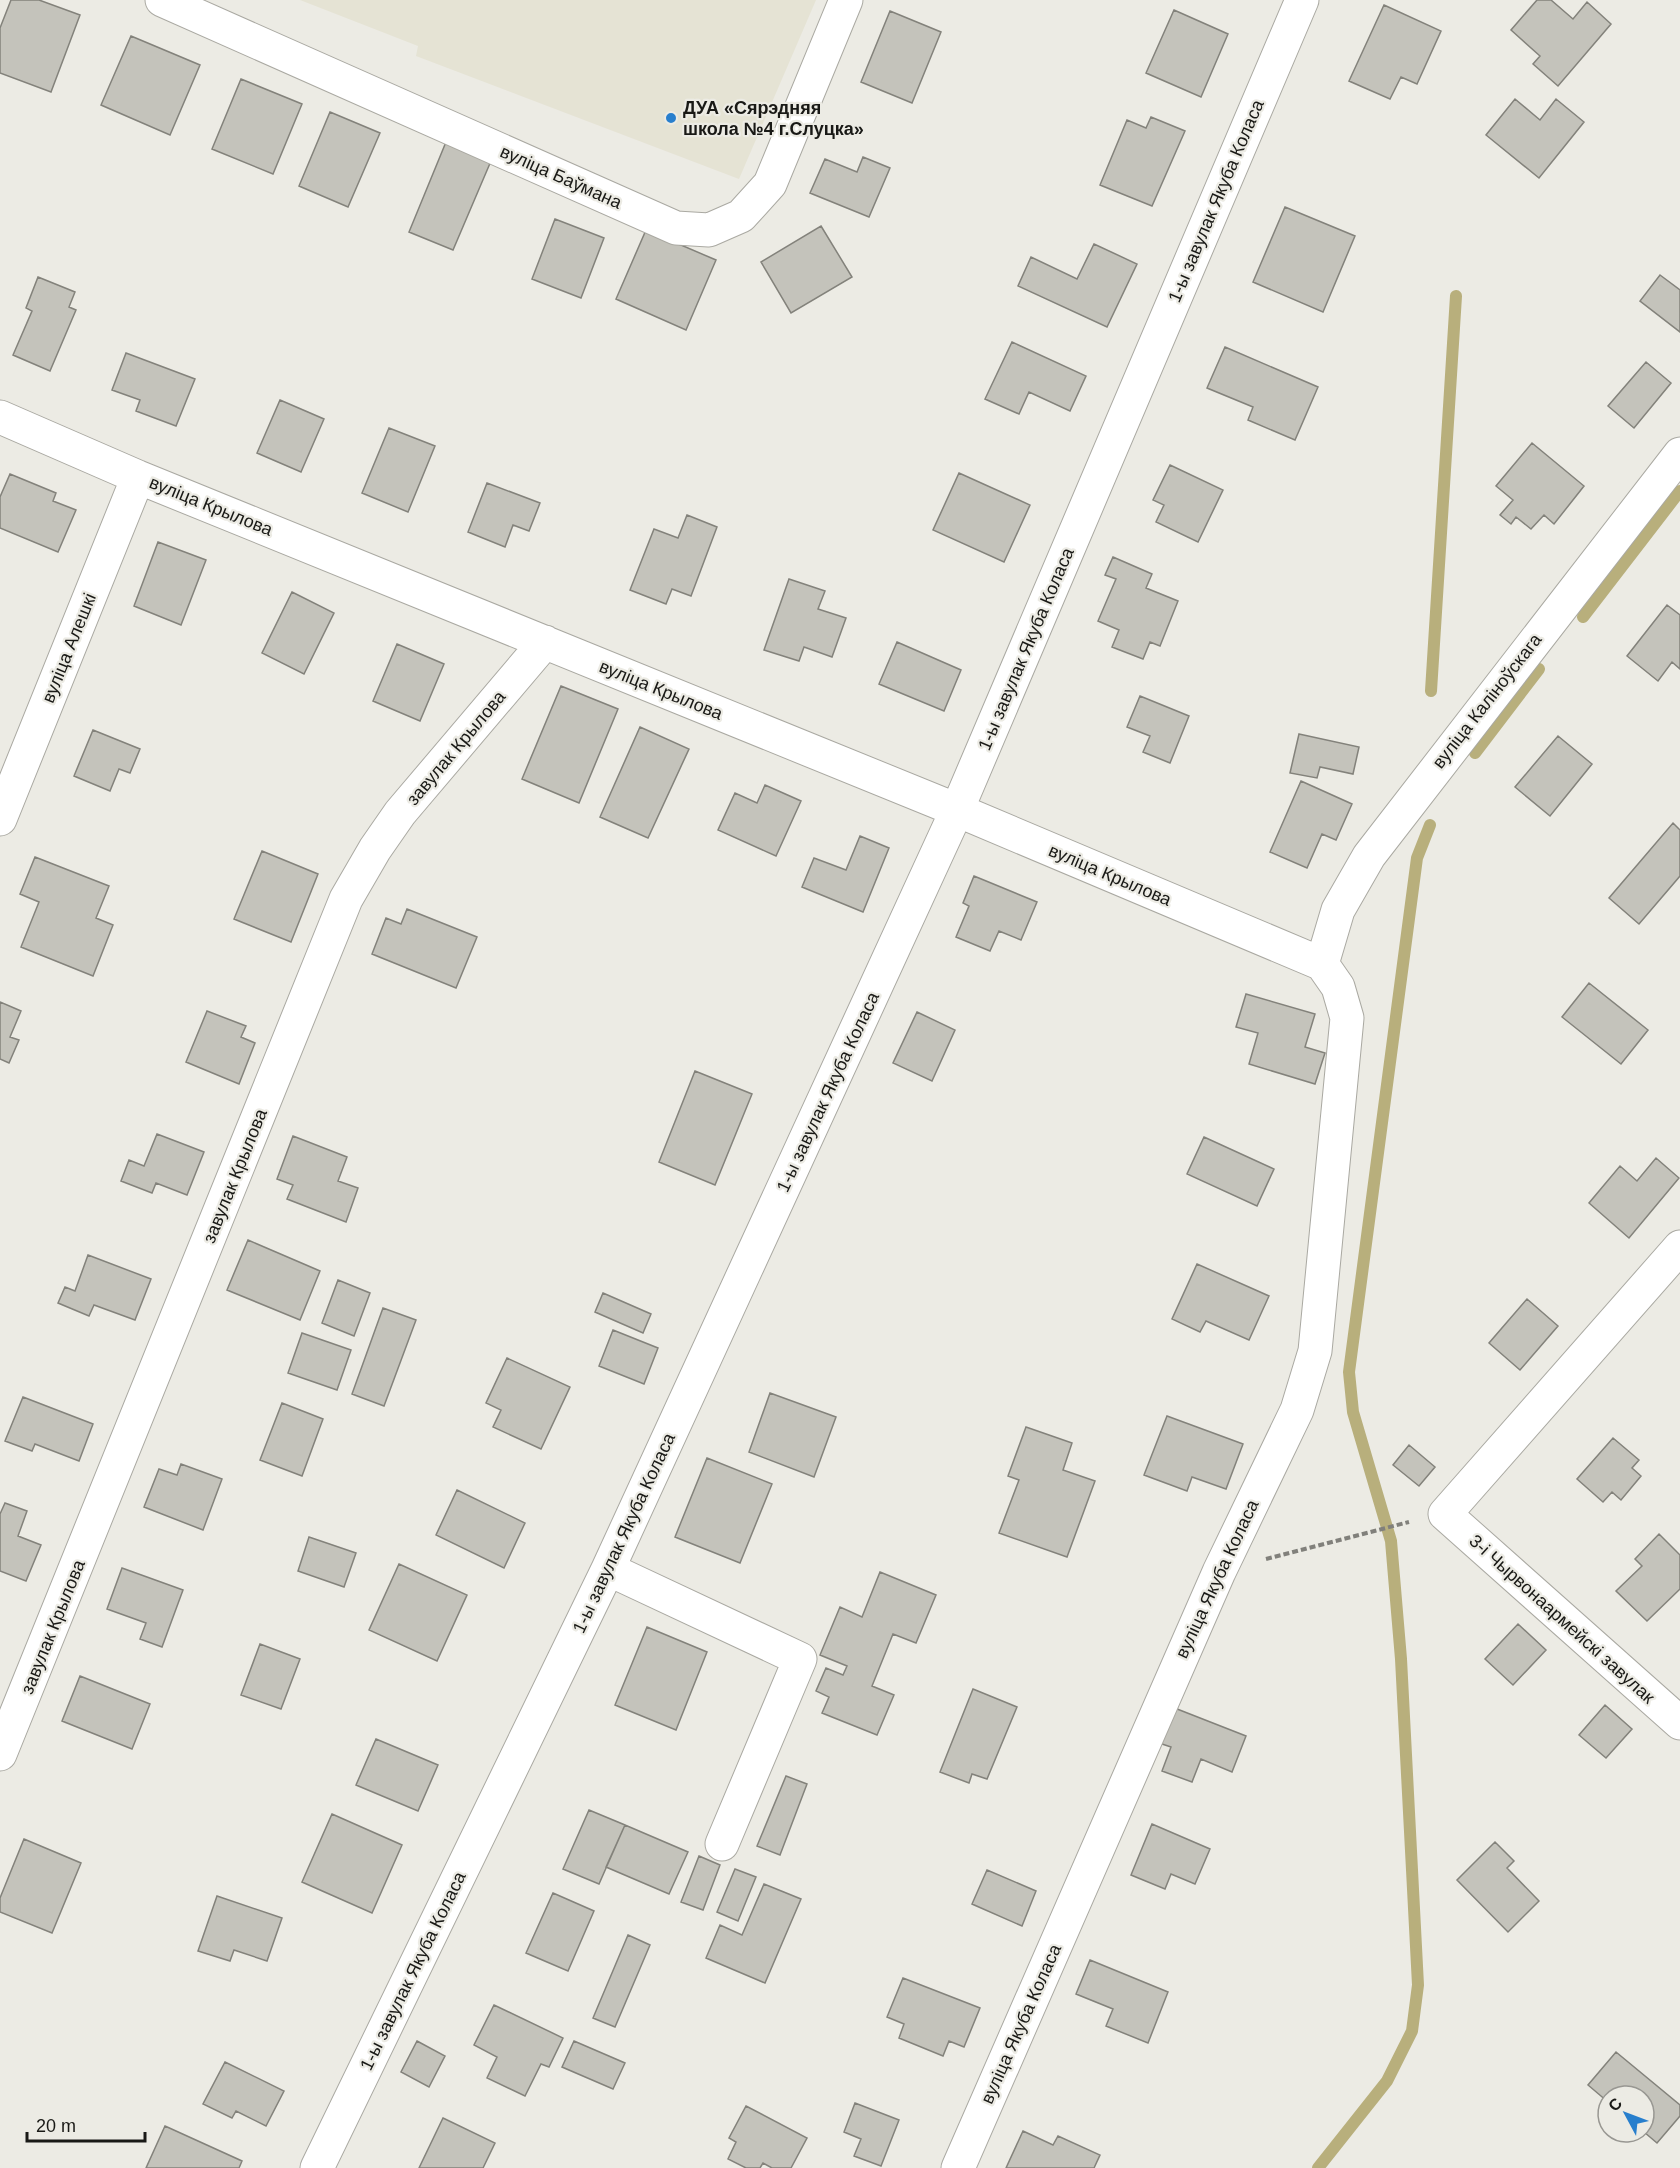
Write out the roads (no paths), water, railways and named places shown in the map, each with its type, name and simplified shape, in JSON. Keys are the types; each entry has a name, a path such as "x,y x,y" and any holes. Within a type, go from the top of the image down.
{"street":[{"name":"вуліца Баўмана","path":"162,0 676,228 709,230 741,216 770,184 846,0"},
{"name":"1-ы завулак Якуба Коласа","path":"317,2168 608,1569 957,810 1302,0"},
{"name":"вуліца Крылова","path":"0,417 138,477 957,810 1322,964"},
{"name":"вуліца Каліноўскага","path":"1322,964 1338,910 1369,856 1680,454"},
{"name":"вуліца Алешкі","path":"0,819 138,477"},
{"name":"завулак Крылова","path":"0,1754 346,899 375,849 400,813 545,642"},
{"name":"вуліца Якуба Коласа","path":"958,2168 1219,1572 1297,1410 1315,1351 1347,1018 1338,987 1322,964"},
{"name":"3-і Чырвонаармейскі завулак","path":"1680,1247 1445,1514 1680,1723"},
{"path":"608,1569 800,1659 722,1844"}],"waterway":[{"path":"1431,691 1456,296"},
{"path":"1583,617 1680,491"},
{"path":"1475,753 1539,669"},
{"path":"1318,2168 1387,2081 1412,2031 1418,1985 1401,1659 1391,1541 1353,1412 1349,1372 1417,858 1430,825"}],"place":[{"name":"ДУА «Сярэдняя школа №4 г.Слуцка»","path":"671,118"}]}
